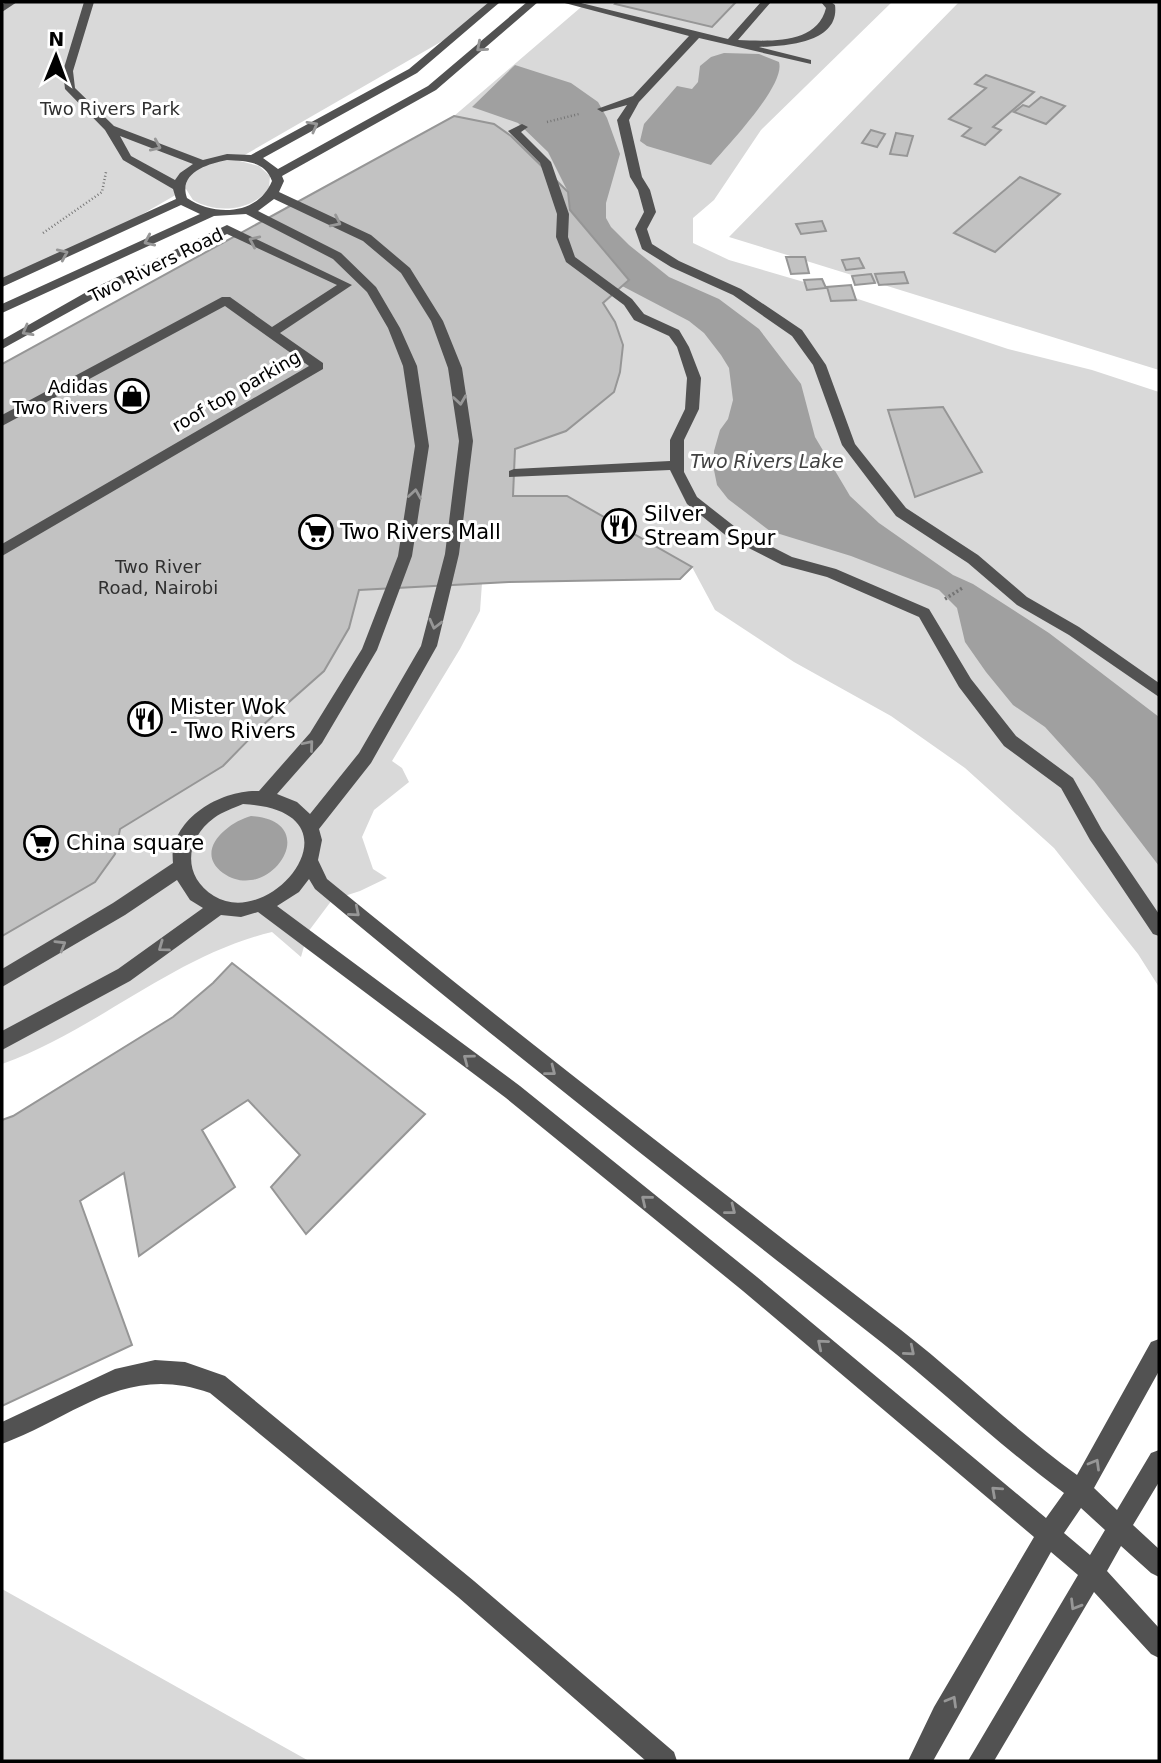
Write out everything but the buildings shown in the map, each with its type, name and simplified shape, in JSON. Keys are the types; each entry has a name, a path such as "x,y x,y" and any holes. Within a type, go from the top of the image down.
{"street":[{"path":"2,9 12,2"},
{"path":"89,2 75,43 68,81 70,89 110,128 127,158 180,194 194,209 211,213 247,210 273,194 278,181 277,174 272,168 253,159 227,157 201,163 181,178 180,194"},
{"path":"253,159 413,71 495,2"},
{"path":"277,174 432,89 533,2"},
{"path":"566,2 807,62"},
{"path":"730,43 766,2"},
{"path":"730,43 764,44 814,35 828,24 831,18 831,7 826,2"},
{"path":"696,35 637,98 623,120 636,177 644,190 650,212 641,229 646,246 675,264 737,292 797,333 819,365 849,445 901,512 988,571 1022,601 1074,631 1159,691"},
{"path":"602,109 637,98"},
{"path":"522,127 514,131 545,162 562,214 562,237 570,259 628,302 639,317 674,334 683,347 694,378 692,409 677,440 677,472 692,500 734,534 787,561 831,573 924,613 965,683 1010,741 1067,783 1096,835 1159,928"},
{"path":"110,128 201,163"},
{"path":"2,283 180,194"},
{"path":"273,194 366,238 406,271 437,321 455,368 466,441 452,554 429,646 365,758 310,827"},
{"path":"247,210 337,256 372,290 394,328 410,366 422,446 405,556 369,650 316,738 264,797"},
{"name":"Two Rivers Road","path":"2,309 211,213"},
{"name":"Two Rivers Road","path":"2,345 94,293 228,229 346,285 271,333"},
{"name":"roof top parking","path":"2,421 226,300 317,366 2,551"},
{"path":"514,474 677,465"},
{"path":"264,797 284,802 299,812 310,827 313,845 310,863 300,880 283,895 262,905 240,909 218,907 200,898 186,884 180,868 180,849 188,831 203,815 232,800 264,797"},
{"path":"310,863 321,884 485,1020 901,1343 1035,1458 1080,1491 1159,1565"},
{"path":"2,979 119,909 180,868"},
{"path":"262,905 513,1092 942,1443 1094,1574 1159,1646"},
{"path":"2,1041 124,975 218,907"},
{"path":"920,1761 1047,1536 1080,1491 1159,1350"},
{"path":"2,1433 115,1380 165,1372 185,1373 217,1384 466,1589 665,1761"},
{"path":"981,1761 1122,1528 1159,1461"}],"path":[{"path":"522,127 602,109"},
{"path":"924,613 988,571"}],"green space":[{"name":"Two Rivers Park","path":"2,2 501,2 465,28 236,160 259,166 270,176 269,188 254,202 234,208 212,207 193,200 186,189 108,234 2,287"},
{"path":"587,2 892,2 761,130 714,200 693,218 693,243 729,260 828,289 1008,349 1092,370 1159,392 1159,987 1138,954 1054,848 965,768 891,716 794,662 715,610 692,567 567,496 513,496 515,449 566,431 614,392 620,372 623,345 539,166 511,136 494,124 454,116"},
{"path":"959,2 1159,2 1159,370 729,237"},
{"path":"482,583 480,611 392,761 402,768 409,782 374,810 362,837 373,869 387,878 332,900 308,932 301,957 272,932 236,943 168,975 37,1050 2,1064 2,936 95,882 115,854 120,829 263,725 324,671 349,628 359,590"},
{"path":"2,1589 309,1761 2,1761"}],"water":[{"path":"724,53 759,54 779,62 779,72 765,100 711,165 647,146 640,141 644,124 677,86 692,89 698,82 700,66 711,57"},
{"name":"Two Rivers Lake","path":"515,65 571,83 598,102 620,154 606,203 606,218 611,227 669,277 719,299 759,329 801,384 815,437 850,496 879,523 953,575 973,584 1049,633 1159,717 1159,866 1094,781 1045,727 1013,705 986,672 965,642 957,608 939,590 851,556 770,531 728,499 717,485 714,451 733,400 729,368 704,333 689,321 603,276 573,229 568,192 548,152 518,123 472,107"},
{"path":"251,816 273,821 285,832 287,845 282,859 272,871 257,879 240,880 223,873 211,856 217,838 224,831"}],"place":[{"name":"Adidas Two Rivers","path":"132,396"},
{"name":"Silver Stream Spur","path":"619,526"},
{"name":"Two Rivers Mall","path":"316,532"},
{"name":"Mister Wok - Two Rivers","path":"145,719"},
{"name":"China square","path":"41,843"}]}
